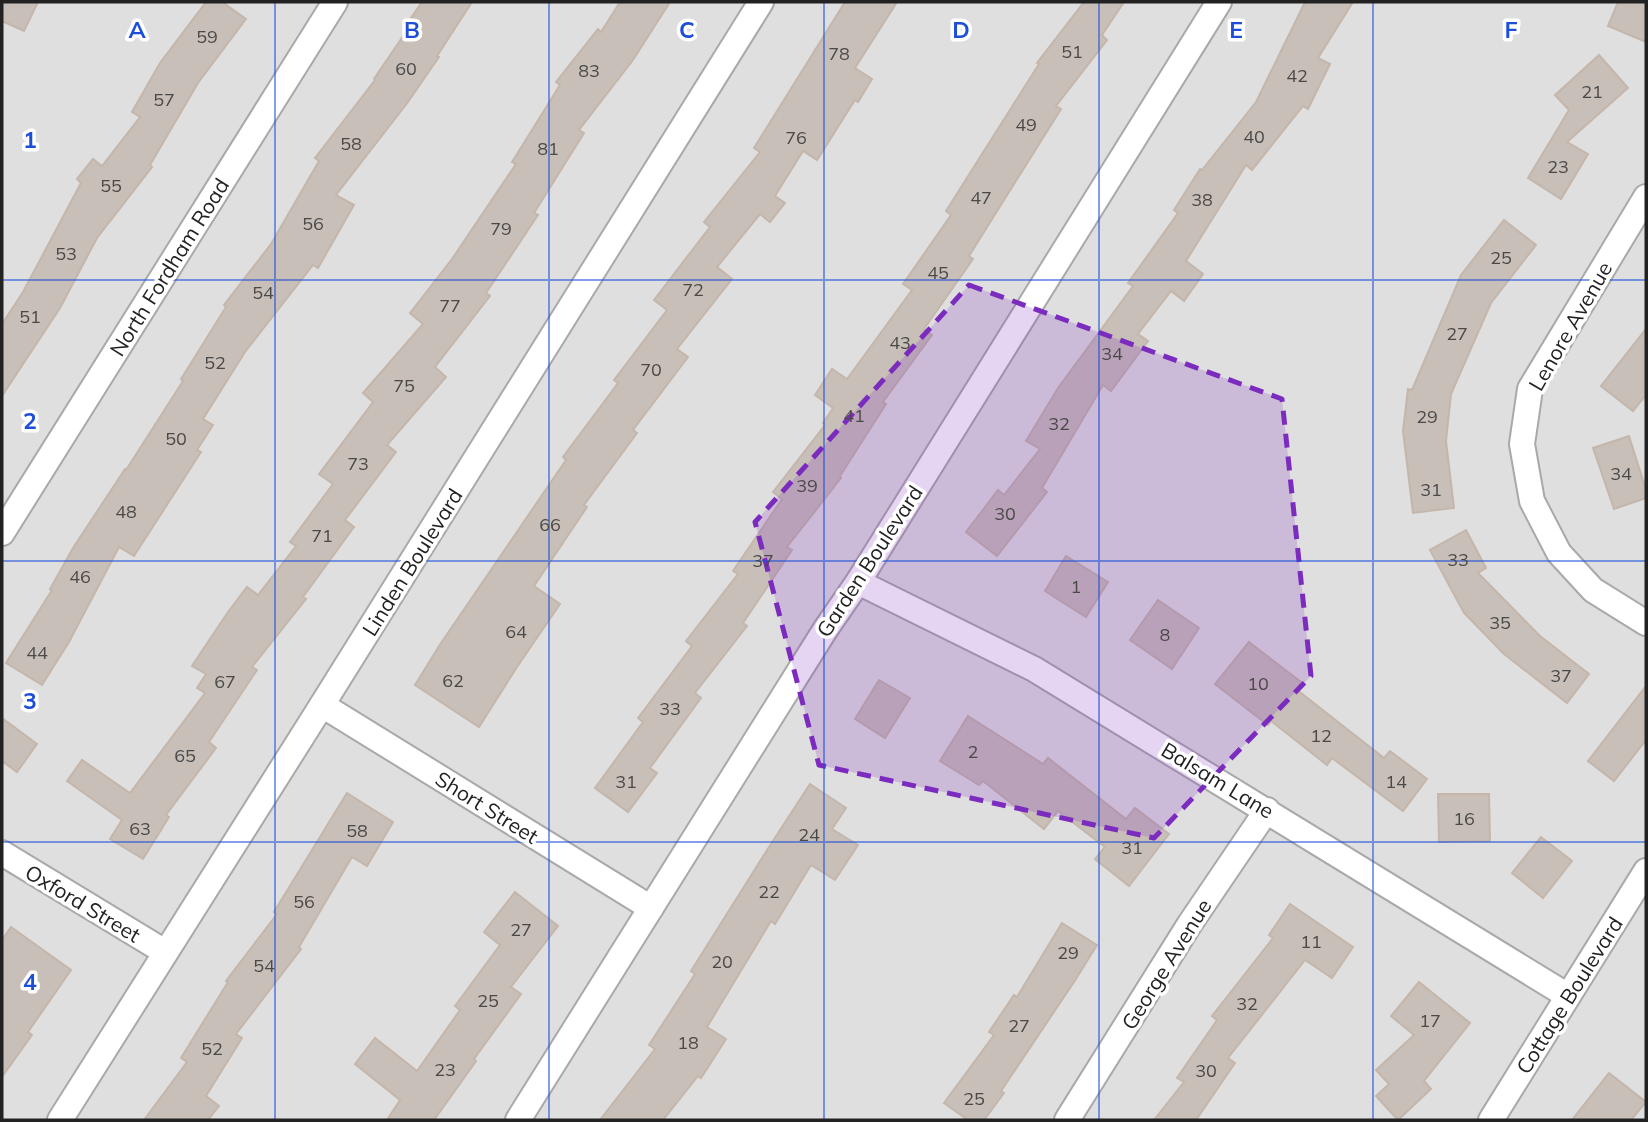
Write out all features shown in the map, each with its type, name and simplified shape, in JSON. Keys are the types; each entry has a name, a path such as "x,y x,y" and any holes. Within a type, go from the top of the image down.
{"street":[{"name":"North Fordham Road","path":"2,533 335,2"},
{"name":"Linden Boulevard","path":"60,1120 761,2"},
{"name":"Garden Boulevard","path":"518,1120 825,630 858,582 1219,2"},
{"name":"Lenore Avenue","path":"1646,197 1530,389 1522,444 1532,501 1559,553 1593,590 1646,623"},
{"name":"Balsam Lane","path":"858,582 1034,669 1568,996"},
{"name":"Short Street","path":"322,705 651,908"},
{"name":"George Avenue","path":"1067,1120 1189,925 1267,810"},
{"name":"Oxford Street","path":"2,853 165,952"},
{"name":"Cottage Boulevard","path":"1491,1120 1646,871"}],"highlighted area":[{"path":"969,285 1282,399 1311,676 1154,838 819,765 755,522"}],"shaded area":[{"path":"2,2 1646,2 1646,1120 2,1120"}],"building":[{"path":"2,2 38,2 24,31 2,21"},
{"path":"206,2 222,2 246,19 198,83 150,165 152,167 97,238 60,308 2,396 2,324 23,292 81,183 77,179 93,159 102,166 140,117 132,112 160,63"},
{"path":"422,2 472,2 408,102 336,195 354,205 318,268 313,265 245,352 203,419 213,425 197,450 201,452 134,556 119,547 69,642 42,685 6,663 52,590 50,589 73,548 183,381 181,379 226,307 224,305 271,244 319,161 315,158 375,80 414,20 411,18"},
{"path":"620,2 670,2 633,60 579,130 584,133 534,213 538,215 486,293 490,296 435,367 446,377 387,445 396,452 345,520 354,527 303,597 306,599 252,667 257,670 209,742 216,748 166,815 169,817 143,859 110,839 122,820 67,781 82,760 130,793 205,693 197,688 206,674 192,666 247,587 258,595 296,546 290,542 333,484 319,474 373,402 363,393 423,324 410,313 452,259 516,164 512,162 560,85 556,82 598,29 601,32"},
{"path":"845,2 897,2 855,68 872,79 858,102 855,100 817,160 803,151 775,196 785,203 770,222 760,214 717,267 732,279 677,349 688,357 633,430 637,433 584,505 587,507 534,586 560,604 479,727 415,685 566,460 563,457 618,383 614,380 667,310 654,300 710,227 704,222 760,152 754,148"},
{"path":"1084,2 1124,2 1102,35 1107,40 1056,106 1061,109 969,256 973,259 924,329 932,335 883,402 886,404 841,478 787,547 792,550 743,623 747,626 695,693 701,698 650,768 657,773 628,812 595,788 643,722 638,718 692,646 686,641 738,574 733,571 782,499 773,492 825,425 823,423 833,408 815,395 832,369 847,379 912,290 903,284 951,215 946,211 1039,64 1037,63"},
{"path":"1305,2 1353,2 1318,58 1330,64 1308,109 1303,106 1252,170 1246,165 1186,261 1203,274 1184,301 1171,291 1138,334 1148,341 1111,391 1103,385 1042,488 1047,492 997,556 966,532 998,490 1004,495 1040,449 1026,441 1058,388 1133,286 1128,283 1178,213 1174,210 1200,169 1202,170 1256,102"},
{"path":"1618,2 1646,2 1646,42 1608,26"},
{"path":"1599,55 1628,88 1567,142 1588,154 1561,199 1528,178 1569,110 1555,95"},
{"path":"1504,220 1536,245 1491,303 1451,394 1446,441 1454,508 1413,513 1403,431 1408,389 1412,390 1461,275"},
{"path":"1646,329 1646,395 1633,411 1601,386"},
{"path":"1629,436 1646,490 1646,498 1614,509 1593,448"},
{"path":"1466,530 1486,568 1478,573 1540,636 1589,674 1567,703 1504,654 1464,613 1430,550"},
{"path":"1066,556 1108,582 1086,617 1045,591"},
{"path":"1158,600 1199,628 1172,669 1130,640"},
{"path":"1249,642 1301,682 1296,689 1384,758 1390,751 1427,779 1403,811 1332,758 1327,765 1271,721 1268,725 1215,684"},
{"path":"879,680 910,698 885,738 855,719"},
{"path":"1646,686 1646,740 1614,781 1588,761"},
{"path":"968,716 1043,764 1048,758 1126,819 1135,808 1169,834 1129,886 1095,859 1105,847 1058,811 1044,829 983,781 979,785 940,761"},
{"path":"2,718 37,744 17,772 2,761"},
{"path":"810,784 846,808 832,829 858,845 835,880 811,865 775,924 771,921 707,1027 726,1039 701,1078 698,1076 663,1120 600,1120 655,1049 649,1045 695,974 691,971"},
{"path":"347,793 393,822 367,866 352,857 299,947 301,949 236,1034 242,1038 206,1096 219,1106 208,1120 144,1120 187,1062 181,1058 228,982 226,981 277,914 274,912"},
{"path":"1438,794 1489,794 1490,841 1439,842"},
{"path":"1541,837 1572,861 1543,898 1512,873"},
{"path":"515,892 558,926 511,987 521,994 434,1120 387,1120 400,1100 355,1064 375,1038 417,1071 460,1010 455,1006 500,945 484,932"},
{"path":"1290,904 1353,947 1332,978 1305,960 1228,1058 1235,1063 1196,1120 1154,1120 1184,1082 1177,1078 1217,1020 1212,1016 1273,938 1269,935"},
{"path":"1062,923 1097,945 1001,1091 1004,1093 984,1120 968,1120 944,1103 994,1035 989,1032 1014,995 1017,997"},
{"path":"11,927 71,970 28,1032 32,1035 2,1077 2,940"},
{"path":"1419,982 1470,1023 1424,1081 1431,1089 1398,1120 1376,1096 1389,1084 1376,1070 1414,1035 1391,1016"},
{"path":"1609,1073 1646,1102 1631,1120 1572,1120"}]}
